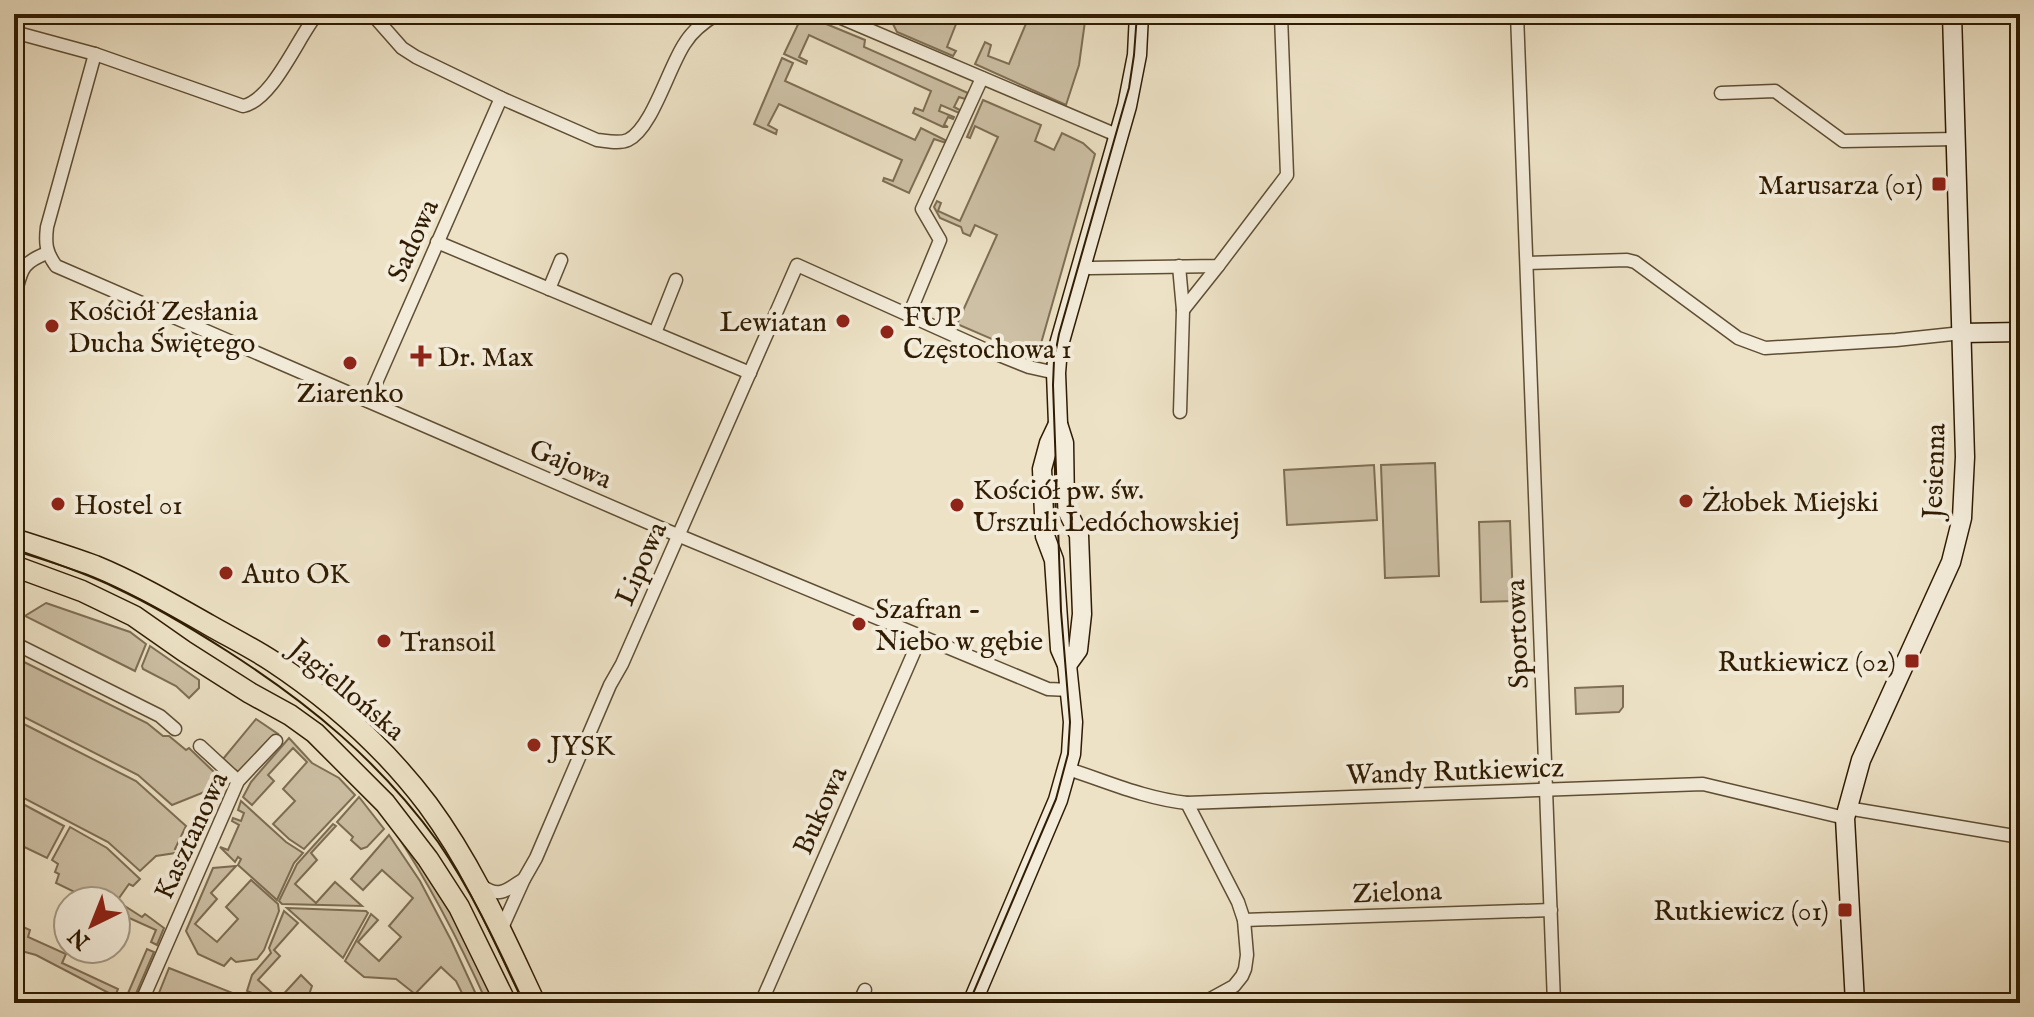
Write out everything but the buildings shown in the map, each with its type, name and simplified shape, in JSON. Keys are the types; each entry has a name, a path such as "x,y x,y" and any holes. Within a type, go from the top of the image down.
{"main road":[{"name":"Jagiellońska","path":"14,539 96,567 153,593 269,659 308,686 366,735 411,783 450,836 477,881 535,1003"},
{"name":"Jagiellońska","path":"14,566 82,591 134,616 315,733 385,803 428,859 470,928 506,1003"}],"street":[{"path":"14,32 95,54 243,106 252,104 275,81 317,14"},
{"path":"372,14 402,48 416,57 597,140 613,142 628,140 641,130 683,46 696,29 717,14"},
{"path":"832,14 1119,136"},
{"path":"1067,665 1078,650 1082,614 1079,535 1065,506 1064,443 1058,424 1058,348 1086,266 1135,73 1139,14"},
{"path":"1183,310 1287,175 1281,16 1278,14"},
{"name":"Sportowa","path":"1517,14 1554,1003"},
{"name":"Jesienna","path":"1855,1003 1846,813 1861,760 1951,562 1962,518 1965,457 1952,14"},
{"path":"14,298 23,267 30,260 47,253 47,227 95,54"},
{"path":"982,78 922,209 940,240 909,315 1029,367 1056,373"},
{"path":"1721,93 1775,91 1843,141 1956,139"},
{"name":"Sadowa","path":"368,401 501,98"},
{"path":"437,242 750,373"},
{"name":"Gajowa","path":"47,253 56,266 663,529 1048,689 1070,690"},
{"path":"549,289 561,260"},
{"path":"1527,263 1635,262 1738,338 1765,348 1962,333 2020,332"},
{"name":"Lipowa","path":"501,930 536,858 797,265 909,315"},
{"path":"1086,266 1218,266"},
{"path":"1179,266 1183,310 1180,412"},
{"path":"655,333 676,280"},
{"path":"972,1003 1058,800 1073,739 1067,665 1060,649 1054,560 1045,536 1042,469 1058,424"},
{"name":"Bukowa","path":"761,1003 921,636"},
{"path":"14,643 160,716 175,729"},
{"name":"Kasztanowa","path":"141,1003 238,781 276,741"},
{"path":"200,746 238,781"},
{"name":"Wandy Rutkiewicz","path":"1068,769 1143,796 1187,803 1703,784 1846,813 2020,837"},
{"path":"1187,803 1238,902 1244,920 1247,955 1242,976 1234,986 1203,1003"},
{"path":"477,881 498,893 524,879"},
{"name":"Zielona","path":"1244,920 1551,910"},
{"path":"859,1003 865,990"}],"shaded area":[{"path":"877,14 948,14 958,19 947,47 956,51 953,56 897,32 891,20"},
{"path":"1030,14 1086,14 1079,65 1066,105 975,64 985,42 991,45 988,56 1009,64"},
{"path":"802,16 865,40 864,47 968,93 965,99 959,97 954,107 960,110 959,113 941,105 939,111 954,117 948,117 944,125 948,127 943,127 913,113 915,108 923,111 931,91 809,35 799,57 807,61 806,64 784,54"},
{"path":"782,58 793,63 785,81 915,140 921,128 945,140 946,143 934,139 909,193 883,181 884,178 893,181 902,160 779,104 768,125 777,130 776,134 754,124"},
{"path":"983,100 1041,125 1035,141 1054,150 1062,133 1083,143 1095,154 1040,347 1029,355 957,324 997,235 975,225 970,236 963,233 961,227 940,218 934,207 937,201 941,203 938,211 960,221 998,137 975,126 970,138 967,137"},
{"path":"1435,463 1439,576 1385,578 1381,465"},
{"path":"1374,465 1377,520 1287,525 1284,470"},
{"path":"1510,521 1513,601 1481,602 1479,522"},
{"path":"46,603 130,632 146,644 135,671 25,616"},
{"path":"150,646 199,680 199,688 189,698 176,686 143,669"},
{"path":"14,657 147,723 186,750 189,748 215,773 207,791 172,805 138,775 14,712"},
{"path":"1623,686 1623,707 1619,712 1576,714 1575,688"},
{"path":"14,719 136,781 186,826 175,849 182,852 156,856 140,871 108,842 14,793"},
{"path":"256,719 278,734 241,773 223,759"},
{"path":"289,738 312,763 339,778 355,795 304,849 273,824 295,801 283,789 307,762 293,748 268,775 274,781 252,805 243,797 251,782"},
{"path":"359,797 384,829 367,847 361,849 337,822"},
{"path":"241,801 286,842 303,853 294,863 277,900 238,865 241,859 238,857 235,862 220,847 228,850 239,825 232,821 233,818 241,821 244,813 238,810"},
{"path":"21,803 64,826 47,858 14,842 14,817"},
{"path":"333,824 336,826 311,853 317,860 295,884 316,903 335,882 362,906 282,904 279,901 297,864"},
{"path":"70,827 107,848 140,879 133,886 60,885 56,883 58,864 52,860"},
{"path":"395,832 436,883 493,998 492,1003 487,1003 444,915"},
{"path":"389,835 420,881 480,1003 467,1003 456,981 441,967 415,994 396,979 364,977 345,961 371,914 378,920 358,942 379,961 401,937 389,926 413,898 382,870 363,890 351,879"},
{"path":"236,866 211,893 217,899 195,924 217,942 238,919 226,907 251,880 278,904 279,911 264,950 257,959 236,962 231,958 224,966 198,954 186,931 213,868"},
{"path":"287,908 366,911 368,913 343,958"},
{"path":"132,911 142,917 145,914 164,928 157,945 151,942 156,930 132,919"},
{"path":"284,911 298,923 274,950 280,956 258,980 279,999 301,975 312,986 306,1003 278,1003 247,991 252,975 271,953 269,948"},
{"path":"14,923 30,930 28,937 52,948 52,963 36,955 14,949"},
{"path":"147,949 154,952 135,996 130,1001 124,1001 55,965 66,965 118,989 116,994 126,998"},
{"path":"169,968 258,1003 155,1003"}],"tram line":[{"path":"969,1003 1056,799 1068,754 1070,722 1061,611 1054,360 1129,88 1137,14"},
{"path":"14,549 104,582 145,602 258,671 342,736 416,813 451,861 495,941 524,1003"}],"place":[{"name":"Marusarza (01)","path":"1939,184"},
{"name":"Lewiatan","path":"843,321"},
{"name":"Kościół Zesłania Ducha Świętego","path":"52,326"},
{"name":"FUP Częstochowa 1","path":"887,332"},
{"name":"Dr. Max","path":"421,356"},
{"name":"Ziarenko","path":"350,363"},
{"name":"Żłobek Miejski","path":"1686,501"},
{"name":"Hostel 01","path":"58,504"},
{"name":"Kościół pw. św. Urszuli Ledóchowskiej","path":"957,505"},
{"name":"Auto OK","path":"226,573"},
{"name":"Szafran - Niebo w gębie","path":"859,624"},
{"name":"Transoil","path":"384,641"},
{"name":"Rutkiewicz (02)","path":"1912,661"},
{"name":"JYSK","path":"534,745"},
{"name":"Rutkiewicz (01)","path":"1845,910"}]}
